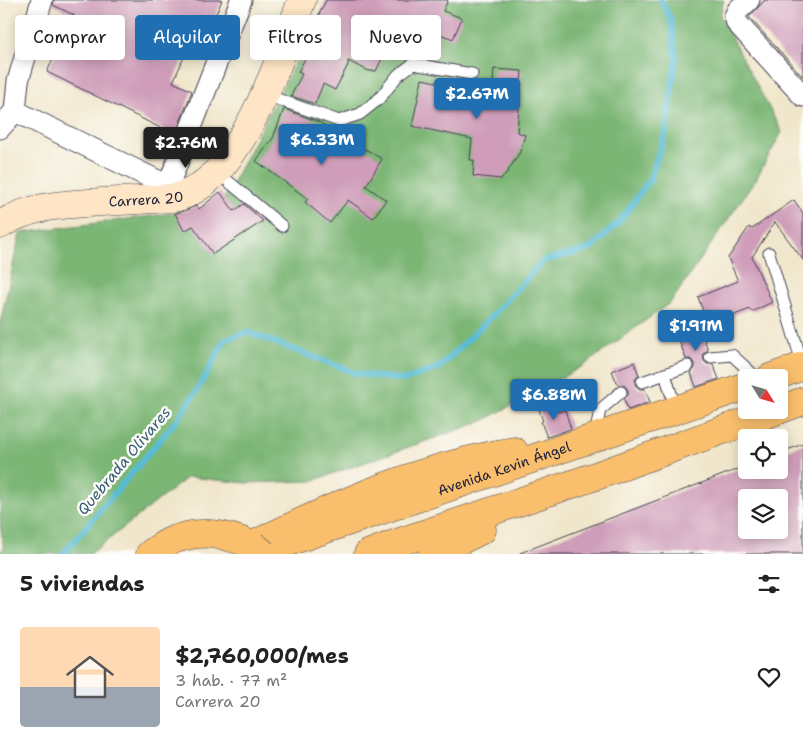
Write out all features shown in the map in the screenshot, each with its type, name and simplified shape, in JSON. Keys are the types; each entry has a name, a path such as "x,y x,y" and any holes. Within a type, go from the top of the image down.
{"main road":[{"name":"Carrera 20","path":"0,225 15,216 50,206 178,197 198,187 217,172 238,143 266,95 302,0"},
{"path":"788,371 803,366"},
{"name":"Avenida Kevin Ángel","path":"260,551 738,389"},
{"path":"788,406 803,401"},
{"path":"368,554 391,544 596,476 753,419"},
{"path":"150,554 172,540 202,533 228,535 260,551 314,515 391,483 483,456 591,439"},
{"path":"432,554 596,476"}],"street":[{"path":"0,128 14,112 18,81 42,0"},
{"path":"14,112 168,186 241,0"},
{"path":"749,0 738,10 735,16 737,22 803,96"}],"lane":[{"path":"266,95 339,121 360,114 373,104 398,75 413,64 472,74"},
{"path":"217,172 282,226"},
{"path":"769,253 803,366"},
{"path":"710,357 732,355 747,369"},
{"path":"642,382 688,366"},
{"path":"665,374 676,410"},
{"path":"591,439 600,410 621,392"}],"green space":[{"path":"328,0 724,0 720,16 782,132 756,179 671,302 583,366 483,421 312,481 246,483 188,477 90,554 0,554 0,551 4,549 0,524 0,324 20,233 220,207 297,60 341,60 341,15 320,15"}],"building":[{"path":"54,0 222,0 216,15 135,15 135,60 183,60 173,82 192,91 175,135 47,72 53,60 125,60 125,15 74,15 53,5"},
{"path":"326,0 448,0 443,11 462,18 453,39 441,34 441,15 351,15 351,60 381,60 376,71 369,71 348,61 348,65 335,90 323,84 315,104 291,96 302,74 298,72 304,60 341,60 341,15 319,15"},
{"path":"765,0 803,0 803,77 749,17"},
{"path":"494,69 522,71 517,132 525,135 520,152 501,179 473,176 474,160 470,160 472,139 412,126 422,79 492,94"},
{"path":"284,109 319,122 382,159 366,186 386,200 373,218 348,200 330,223 305,202 308,199 256,161 273,138"},
{"path":"220,192 234,211 244,204 263,221 213,254 193,226 184,231 175,213 185,211 197,205 199,209"},
{"path":"794,200 803,213 803,260 775,222 752,257 772,302 752,312 750,309 708,325 698,297 738,281 728,258 749,227 752,229"},
{"path":"696,318 708,350 703,354 704,361 707,364 713,364 719,379 696,387 691,373 695,368 695,363 690,359 686,359 674,327"},
{"path":"634,362 639,375 635,380 635,385 640,389 645,389 650,402 628,410 624,399 628,395 628,390 624,385 618,385 612,371"},
{"path":"555,403 558,412 565,410 571,429 547,437 539,410"},
{"path":"803,444 803,554 520,553 738,469 738,479 788,479 788,450"}],"waterway":[{"name":"Quebrada Olivares","path":"63,554 177,420 198,389 225,340 248,332 358,374 405,380 440,367 494,314 543,261 590,249 620,221 650,179 666,131 676,60 671,20 661,0"}]}
